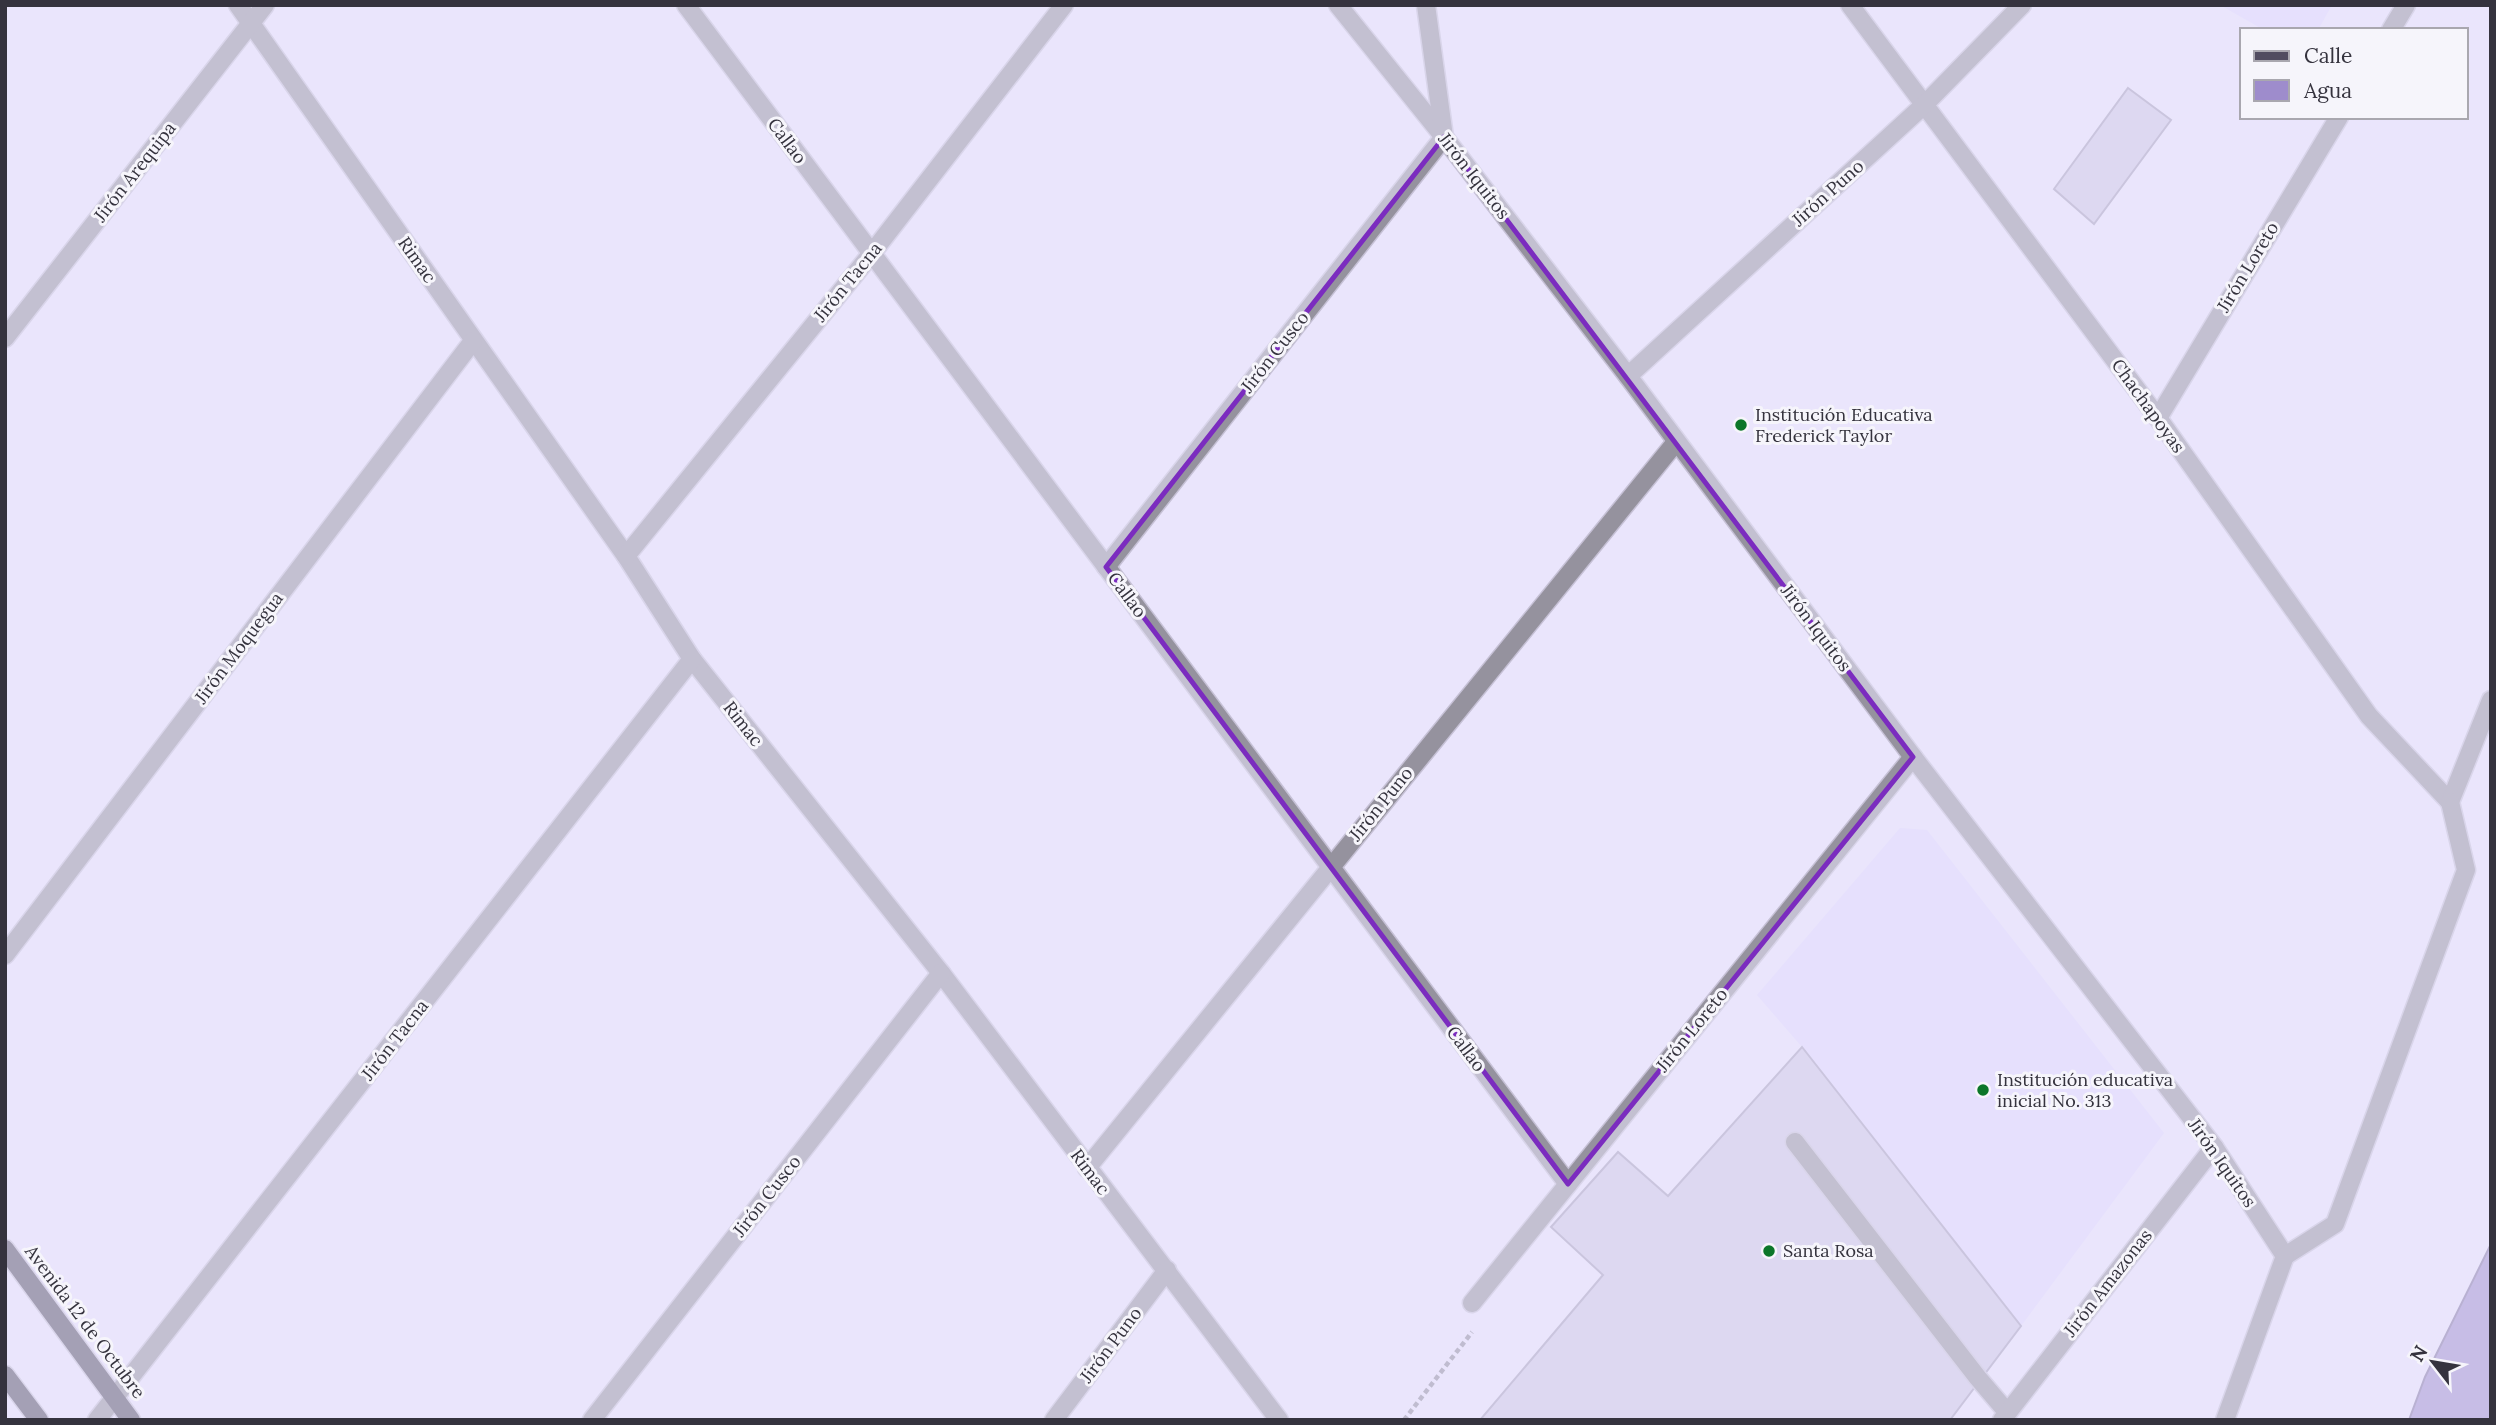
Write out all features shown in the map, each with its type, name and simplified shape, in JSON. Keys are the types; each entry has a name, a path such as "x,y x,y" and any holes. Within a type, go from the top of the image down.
{"main road":[{"name":"Avenida 12 de Octubre","path":"5,1249 131,1420"},
{"path":"5,1375 39,1420"}],"street":[{"name":"Rimac","path":"238,5 626,556 692,659 942,973 1279,1420"},
{"name":"Jirón Arequipa","path":"5,338 265,5"},
{"name":"Callao","path":"686,5 1568,1184"},
{"name":"Jirón Tacna","path":"626,556 872,253 1064,5"},
{"name":"Jirón Iquitos","path":"1338,5 1444,137 1628,376 1913,757 2214,1147 2285,1256"},
{"path":"1426,5 1444,137"},
{"name":"Chachapoyas","path":"1850,5 2158,418 2369,716 2450,802"},
{"name":"Jirón Puno","path":"1628,376 1924,105 2022,5"},
{"path":"2393,28 2406,5"},
{"name":"Jirón Loreto","path":"2158,418 2338,119"},
{"name":"Jirón Cusco","path":"1106,567 1444,137"},
{"name":"Jirón Moquegua","path":"5,955 473,341"},
{"name":"Jirón Puno","path":"1087,1168 1676,442"},
{"name":"Jirón Tacna","path":"97,1420 692,659"},
{"path":"2225,1420 2285,1256 2335,1224 2466,870 2450,802 2491,700"},
{"name":"Jirón Loreto","path":"1472,1303 1913,757"},
{"name":"Jirón Cusco","path":"592,1420 942,973"},
{"path":"1795,1142 2005,1416"},
{"name":"Jirón Amazonas","path":"2005,1416 2214,1147"},
{"name":"Jirón Puno","path":"1054,1420 1167,1270"}],"path":[{"path":"1404,1420 1478,1324 1472,1303"}],"highlighted area":[{"path":"1444,137 1913,757 1568,1184 1106,567"}],"shaded area":[{"path":"2220,5 2332,5 2319,28 2260,28"},
{"name":"Institución educativa inicial No. 313","path":"1900,828 1927,830 2164,1133 2021,1326 1802,1047 1757,995"}],"water":[{"path":"2491,1244 2491,1420 2409,1420 2425,1377"}],"building":[{"path":"2128,88 2171,120 2094,224 2054,189"},
{"name":"Santa Rosa","path":"1802,1047 2021,1326 1950,1420 1480,1420 1603,1275 1551,1227 1618,1152 1668,1196"}],"place":[{"name":"Institución Educativa Frederick Taylor","path":"1741,425"},
{"name":"Institución educativa inicial No. 313","path":"1983,1090"},
{"name":"Santa Rosa","path":"1769,1251"}]}
